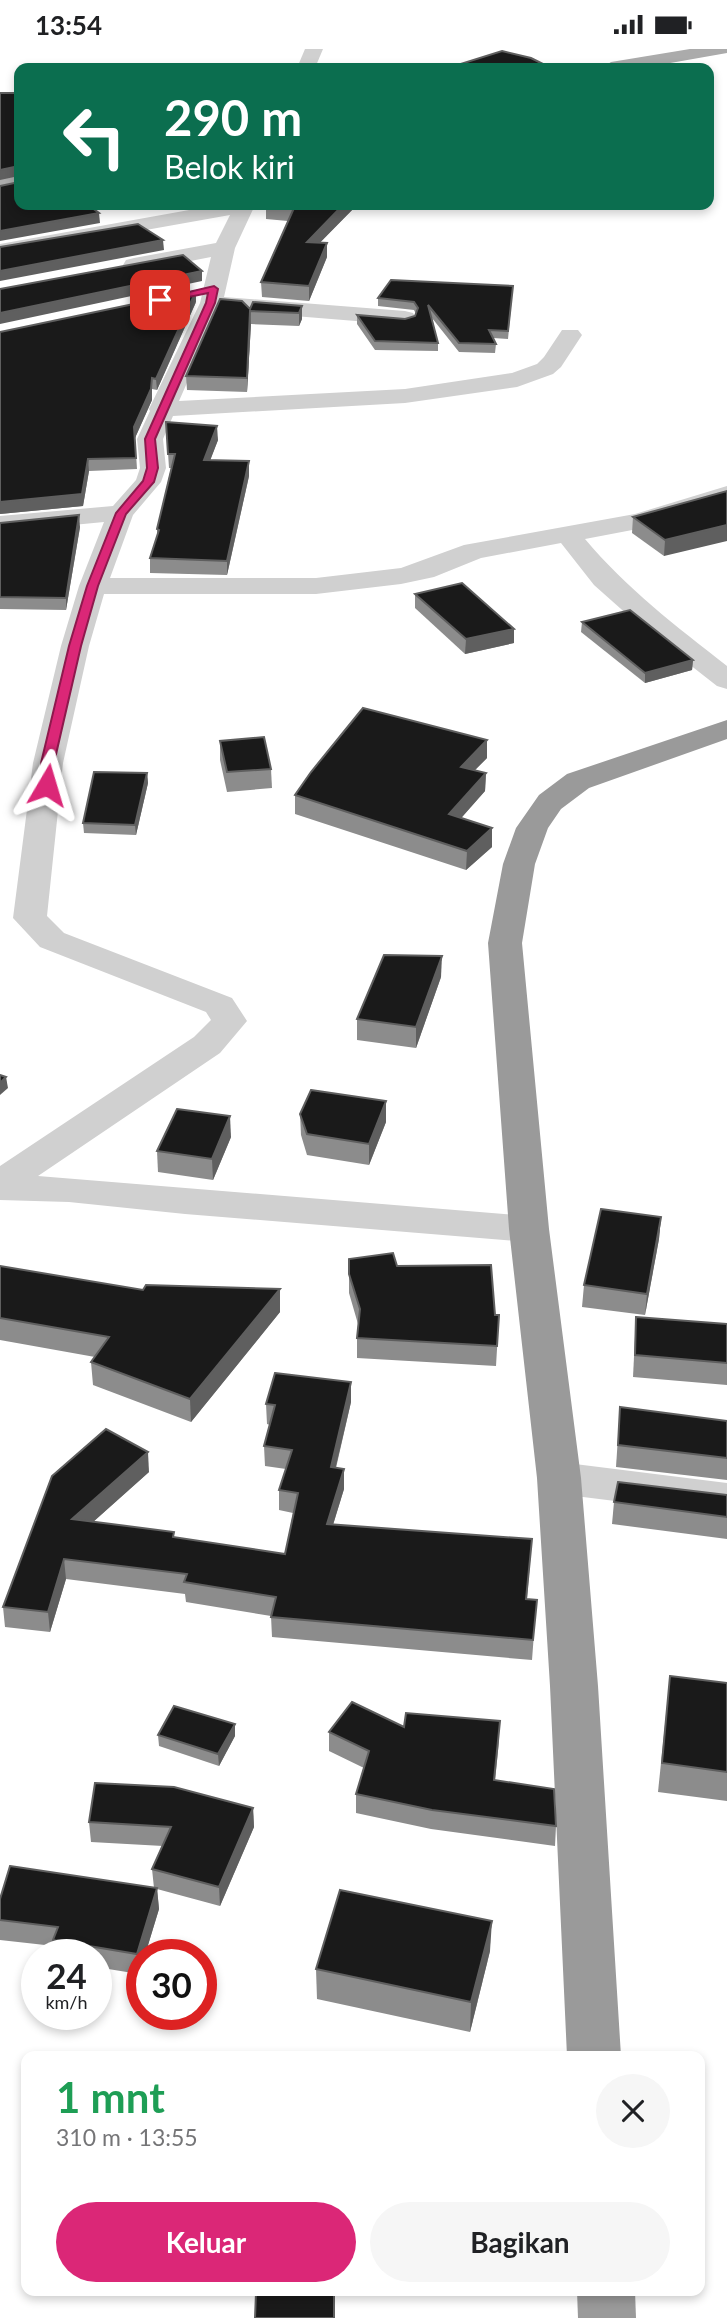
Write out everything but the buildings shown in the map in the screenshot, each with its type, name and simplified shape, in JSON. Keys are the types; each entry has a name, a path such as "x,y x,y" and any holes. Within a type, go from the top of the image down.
{"highway":[{"path":"594,2051 574,1686 559,1478 529,1229 505,943 519,864 532,828 550,802 578,781 727,729"},
{"path":"606,2296 607,2318"}],"main road":[{"path":"640,63 722,49"},
{"path":"686,63 727,56"}],"street":[{"path":"0,250 218,210"},
{"path":"0,1186 207,1045 229,1021 220,1005 52,940 30,918 48,763 75,646 93,586 121,513 148,482 153,468 150,439 204,295 243,210"},
{"path":"119,268 225,248"},
{"path":"204,295 405,318"},
{"path":"161,409 405,396 517,380 534,375 553,362 570,335"},
{"path":"93,586 316,586 415,574 474,551 569,536 639,521 727,493"},
{"path":"0,524 121,513"},
{"path":"569,536 604,579 649,619 727,680"},
{"path":"0,1186 82,1190 186,1202 437,1218 529,1229"},
{"path":"559,1478 727,1499"}],"route":[{"path":"47,785 48,763 75,646 93,586 121,513 148,482 153,468 150,439 161,409 211,303 214,289 160,300"}]}
